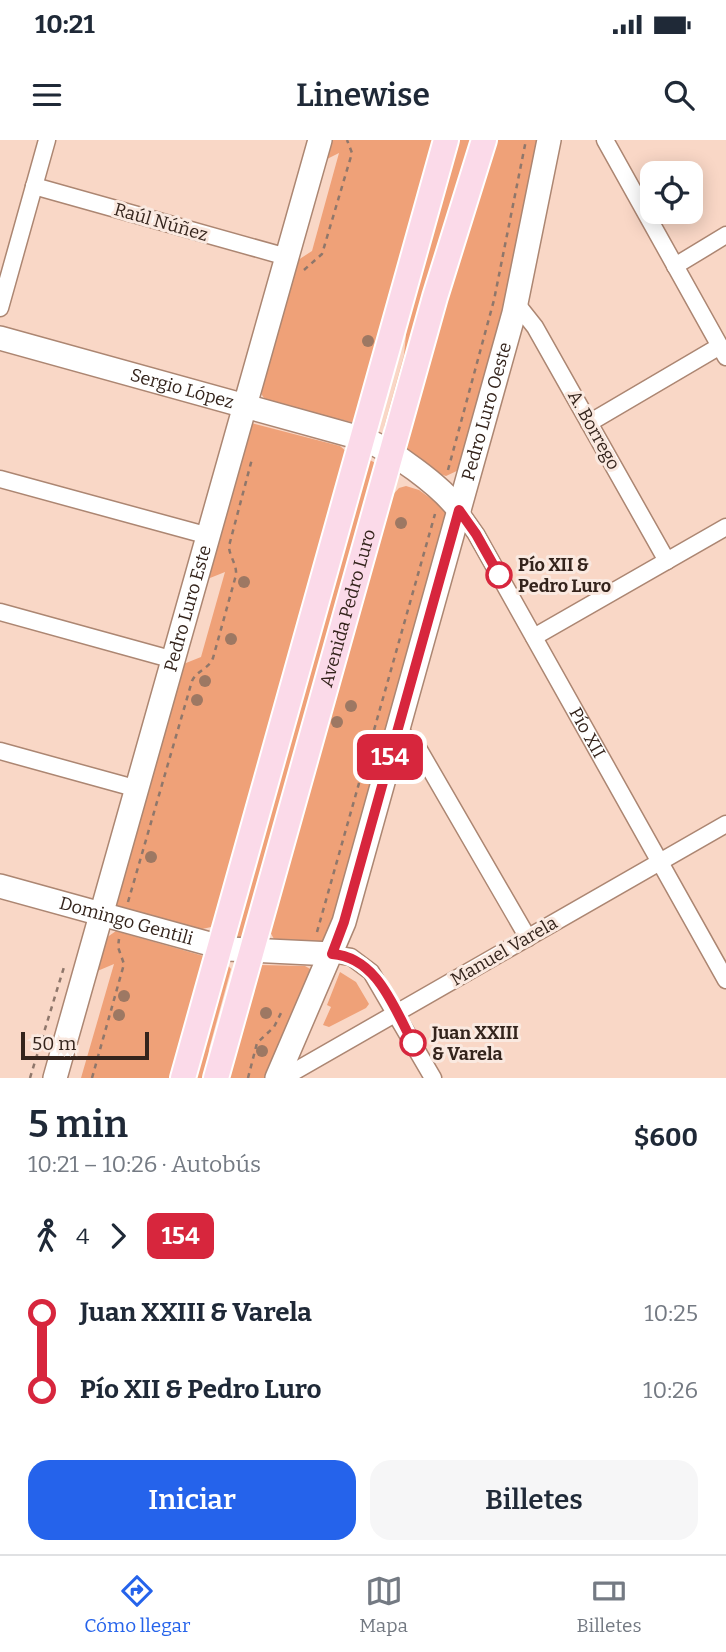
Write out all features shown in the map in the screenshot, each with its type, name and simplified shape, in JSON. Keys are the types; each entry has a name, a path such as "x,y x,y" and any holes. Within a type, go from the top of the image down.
{"main road":[{"name":"Avenida Pedro Luro","path":"183,1078 446,140"},
{"name":"Avenida Pedro Luro","path":"216,1078 435,297 484,140"}],"street":[{"path":"0,308 47,140"},
{"name":"Pedro Luro Este","path":"55,1078 245,406 295,266 320,140"},
{"name":"Pedro Luro Oeste","path":"277,1078 342,930 398,730 450,492 516,303 550,140"},
{"path":"589,423 723,351 605,140"},
{"name":"Raúl Núñez","path":"34,186 295,266"},
{"path":"675,265 726,235"},
{"name":"A. Borrego","path":"516,303 535,327 667,561"},
{"name":"Sergio López","path":"0,338 364,439"},
{"name":"Pío XII","path":"364,439 450,492 726,980"},
{"path":"0,479 209,536"},
{"path":"534,637 726,527"},
{"path":"0,612 174,660"},
{"path":"398,730 418,748 528,938"},
{"path":"0,751 138,789"},
{"name":"Manuel Varela","path":"283,1078 726,824"},
{"name":"Domingo Gentili","path":"0,886 221,947 332,954"},
{"path":"332,954 351,957 375,977 433,1078"}],"path":[{"path":"295,266 322,254 352,153 347,140"},
{"path":"317,932 450,492 492,309 526,140"},
{"path":"126,909 192,681 213,658 236,575 229,546 254,451"},
{"path":"92,1078 124,964 118,944 121,932"},
{"path":"30,1078 66,961"},
{"path":"248,1078 257,1043 274,1027 287,1001"}],"shaded area":[{"path":"329,140 439,140 359,424 270,402 260,392 295,262 312,251 339,153 323,161"},
{"path":"456,140 474,140 385,431 404,355 407,324"},
{"path":"493,140 540,140 512,281 461,469 446,476 422,464 404,444"},
{"path":"251,423 340,446 347,452 216,926 202,929 115,905 181,665 201,657 225,572 205,580"},
{"path":"368,459 379,465 247,937 235,937"},
{"path":"406,486 419,490 448,511 327,941 317,946 278,941 269,930 389,499 399,488"},
{"path":"116,931 207,957 176,1078 81,1078 114,964 95,972 106,938"},
{"path":"227,964 231,969 209,1049 207,1078 192,1078"},
{"path":"260,965 305,966 312,970 267,1078 224,1078"},
{"path":"340,972 356,982 369,1004 329,1027 323,1025 331,1007 327,1005"}],"bus line":[{"name":"154","path":"413,1043 372,972 351,957 332,954 344,922 459,510 499,575"}],"place":[{"name":"Pío XII & Pedro Luro","path":"499,575"},
{"name":"Juan XXIII & Varela","path":"413,1043"}]}
